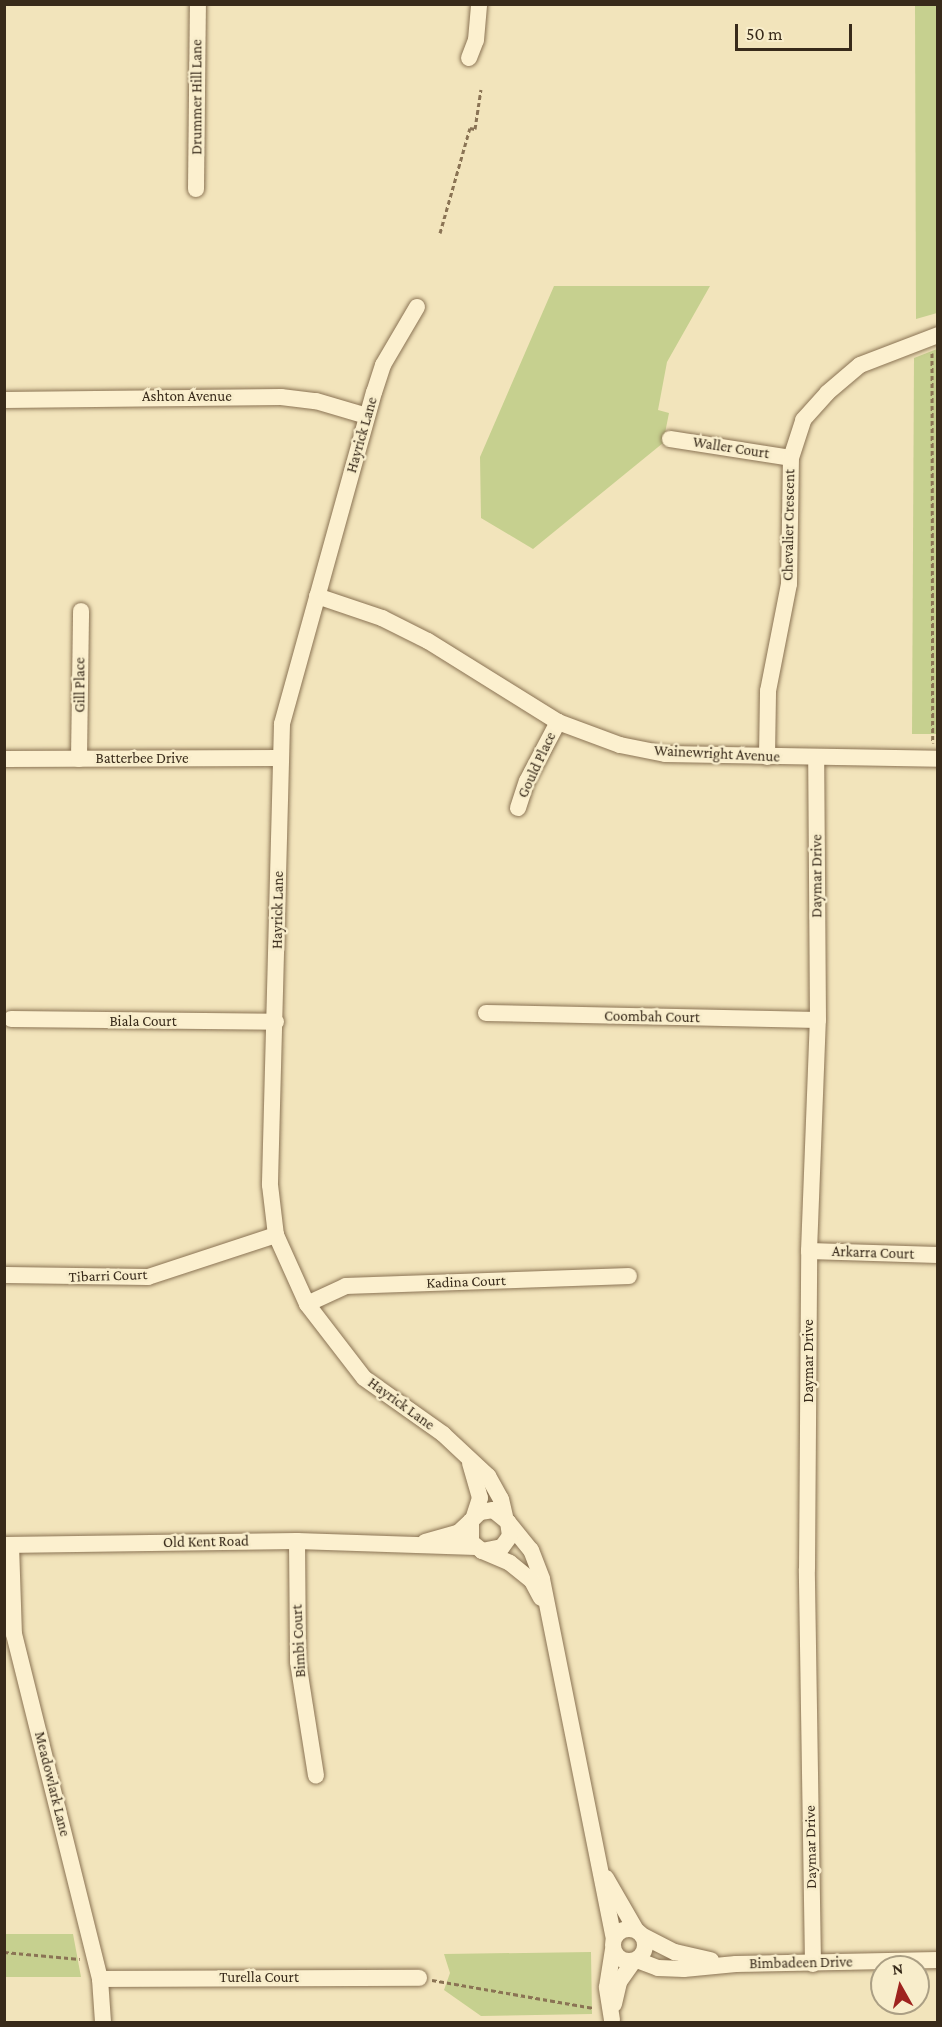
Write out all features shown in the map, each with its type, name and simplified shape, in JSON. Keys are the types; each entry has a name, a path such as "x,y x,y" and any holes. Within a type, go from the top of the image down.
{"street":[{"name":"Drummer Hill Lane","path":"196,189 198,4"},
{"path":"469,58 476,40 479,4"},
{"name":"Hayrick Lane","path":"417,307 383,365 288,692 280,758 276,1022 268,1139 276,1235 307,1304 364,1378 443,1434 488,1476 501,1499 507,1520 531,1550 542,1579 602,1869 614,1944 607,1987 612,2021"},
{"name":"Chevalier Crescent","path":"767,757 768,691 789,584 791,458 803,420 826,393 861,365 935,336"},
{"name":"Ashton Avenue","path":"4,400 281,397 316,401 367,416"},
{"name":"Waller Court","path":"670,439 791,458"},
{"name":"Wainewright Avenue","path":"317,596 382,618 428,641 558,722 620,745 664,754 816,759 935,759"},
{"name":"Gill Place","path":"80,759 81,611"},
{"name":"Gould Place","path":"518,808 527,781 558,722"},
{"name":"Batterbee Drive","path":"4,759 280,758"},
{"name":"Daymar Drive","path":"813,1964 807,1569 809,1251 818,1020 816,759"},
{"name":"Coombah Court","path":"486,1013 818,1020"},
{"name":"Biala Court","path":"11,1019 276,1022"},
{"name":"Tibarri Court","path":"6,1275 148,1277 276,1235"},
{"name":"Arkarra Court","path":"809,1251 938,1255"},
{"name":"Kadina Court","path":"307,1304 346,1286 629,1276"},
{"name":"Hayrick Lane","path":"468,1458 477,1478 480,1498 473,1519"},
{"path":"494,1510 507,1520 510,1536 502,1547 479,1549 469,1535 473,1519 494,1510"},
{"name":"Old Kent Road","path":"406,1544 440,1540 459,1533 473,1519"},
{"name":"Old Kent Road","path":"8,1545 297,1540 479,1549"},
{"name":"Bimbi Court","path":"297,1540 298,1662 316,1776"},
{"name":"Meadowlark Lane","path":"8,1545 14,1634 100,1979 103,2022"},
{"name":"Hayrick Lane","path":"479,1549 510,1563 532,1581 546,1606"},
{"name":"Hayrick Lane","path":"602,1869 639,1933"},
{"path":"623,1930 639,1933 646,1947 635,1961 621,1960 614,1944 623,1930"},
{"name":"Bimbadeen Drive","path":"639,1933 685,1956 736,1964"},
{"name":"Bimbadeen Drive","path":"635,1961 658,1968 938,1960"},
{"name":"Hayrick Lane","path":"612,2021 619,1982 635,1961"},
{"name":"Turella Court","path":"100,1979 419,1978"}],"path":[{"path":"440,233 470,128 475,129 481,88"},
{"path":"935,336 935,759"},
{"path":"4,1952 95,1959"},
{"path":"419,1978 599,2009"}],"green space":[{"path":"915,5 938,5 937,313 916,319"},
{"path":"554,286 710,286 667,362 658,410 669,413 663,443 533,549 481,518 480,457"},
{"path":"937,349 937,734 912,734 914,358"},
{"path":"5,1934 73,1934 81,1977 5,1977"},
{"path":"591,1952 592,2014 481,2016 444,1990 450,1973 444,1954"}]}
